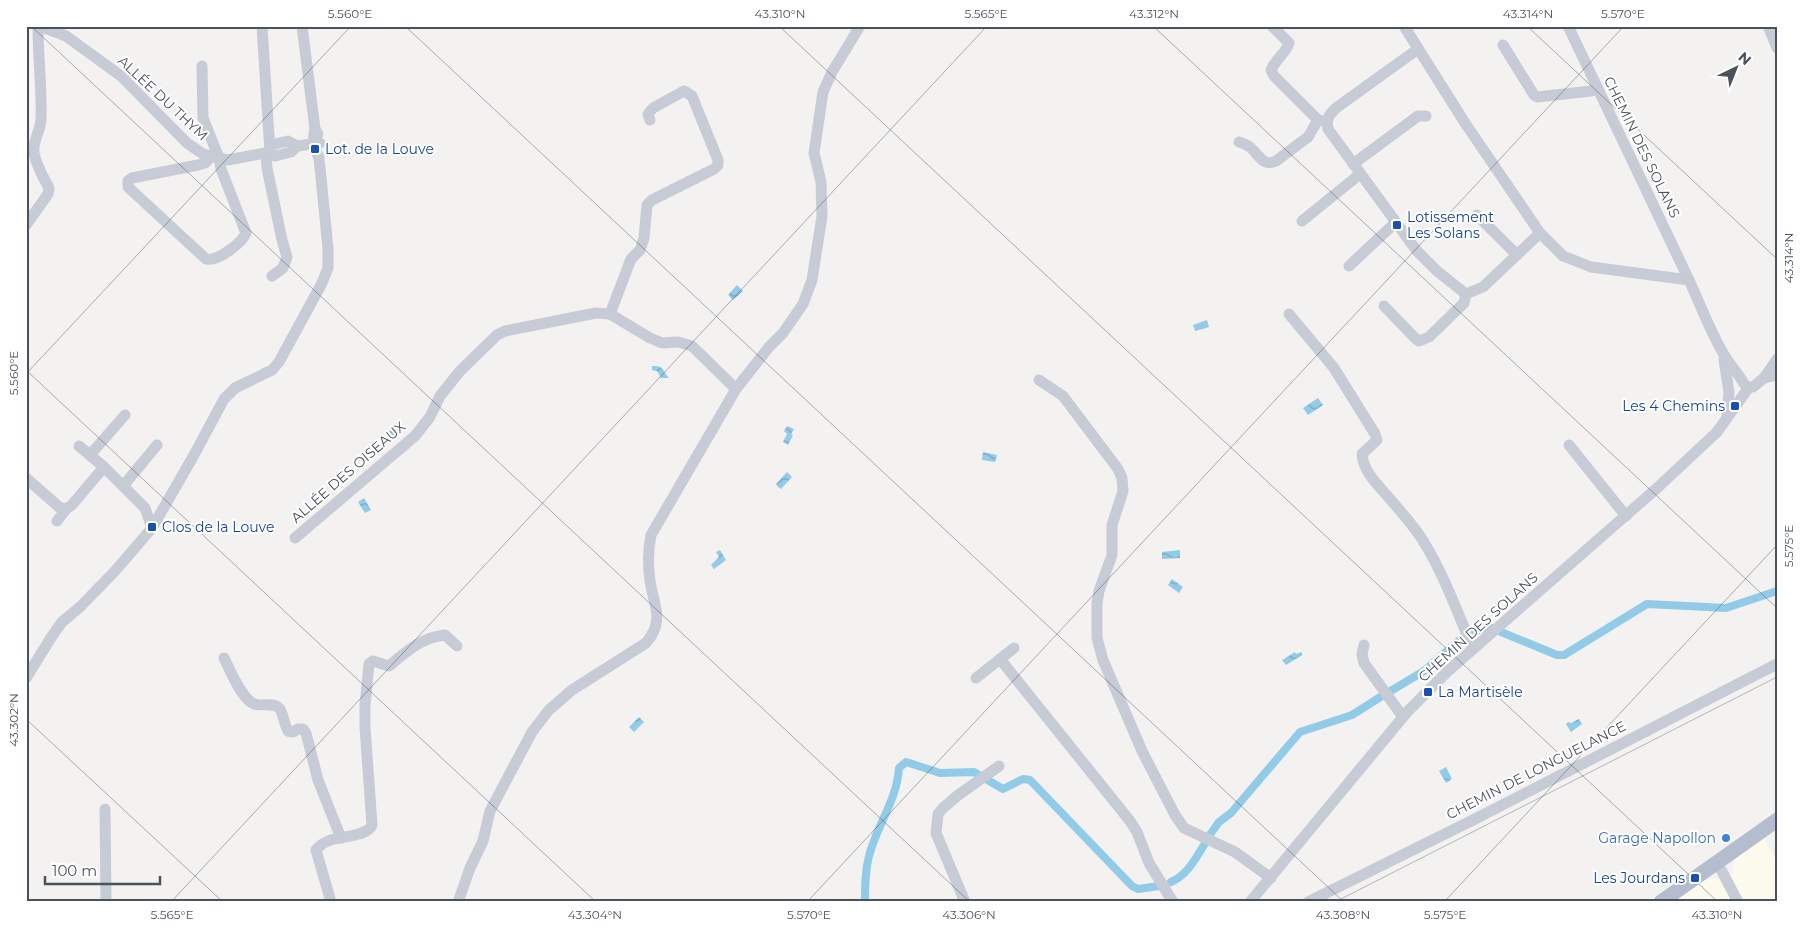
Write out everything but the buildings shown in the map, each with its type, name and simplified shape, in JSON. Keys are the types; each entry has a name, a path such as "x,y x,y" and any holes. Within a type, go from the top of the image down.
{"main road":[{"path":"1661,902 1777,820"}],"street":[{"path":"262,26 270,151 278,222 287,257 283,268 272,276"},
{"path":"26,678 62,622 80,607 115,571 152,528 194,455 219,405 235,388 272,370 279,362 322,283 328,268 328,248 317,143 319,136 315,128 302,26"},
{"path":"458,902 470,868 483,841 490,811 532,732 549,710 572,690 646,643 654,634 658,617 650,579 648,546 651,535 736,389 769,347 783,333 803,304 812,280 822,216 821,182 814,153 823,92 832,72 860,26"},
{"path":"1272,26 1289,43 1271,70 1274,76 1322,121 1417,251 1443,276 1466,294"},
{"path":"1404,26 1465,123 1540,233 1563,256 1591,267 1689,280"},
{"name":"CHEMIN DES SOLANS","path":"1568,26 1723,353"},
{"path":"1768,26 1777,48"},
{"path":"26,225 48,194 49,188 36,160 34,150 35,139 41,128 42,118 38,62 42,27"},
{"name":"ALLÉE DU THYM","path":"42,27 66,36 121,76 187,143 203,154 215,158"},
{"path":"1503,45 1537,97 1598,89"},
{"path":"1239,142 1249,146 1264,162 1270,164 1276,161 1308,137 1336,108 1418,49"},
{"path":"202,66 203,118 215,158 246,232 244,237 217,259 206,260 128,187 128,181 132,178 198,165 215,158 228,160 270,151 288,141 297,146 317,143"},
{"path":"650,120 648,114 653,108 684,91 689,92 718,160 718,165 714,169 652,200 647,205 644,238 640,250 631,259 610,314 662,343 678,342 692,346 736,389"},
{"path":"1353,164 1418,116 1426,116"},
{"path":"1302,221 1360,174"},
{"path":"1477,215 1516,255"},
{"path":"1349,266 1395,223"},
{"path":"1466,294 1483,287 1540,233"},
{"path":"1384,306 1419,341 1429,338 1464,303 1466,294"},
{"name":"ALLÉE DES OISEAUX","path":"295,538 415,436 430,417 440,396 496,335 506,331 596,313 610,314"},
{"path":"1289,314 1334,368 1374,434 1377,440 1362,454 1362,461 1370,476 1403,514 1425,544 1473,649"},
{"path":"1723,353 1743,388"},
{"path":"1723,353 1728,389 1727,417"},
{"path":"1728,389 1733,397 1743,388 1753,387 1764,378 1777,359"},
{"path":"1764,378 1777,375"},
{"path":"1039,380 1064,396 1118,469 1122,478 1124,491 1112,525 1112,555 1099,591 1097,638 1103,660 1142,751 1175,815 1184,828 1235,852 1270,878"},
{"path":"1728,389 1732,381 1743,388"},
{"name":"CHEMIN DES SOLANS","path":"1250,902 1403,718 1448,671 1626,516 1717,432 1743,388"},
{"path":"90,455 125,415"},
{"path":"1569,445 1626,516"},
{"path":"79,446 124,485 145,508 152,528"},
{"path":"124,485 157,446"},
{"path":"57,521 104,467"},
{"path":"26,478 60,507 67,508"},
{"path":"331,902 316,850 321,845 336,838 366,832 372,825 365,727 369,664 373,661 389,666 415,646 435,636 445,635 457,646"},
{"path":"1364,645 1362,654 1364,663 1403,718"},
{"path":"976,678 1014,648"},
{"path":"224,658 245,698 256,705 276,706 281,710 288,731 293,732 302,729 306,733 318,780 341,838"},
{"path":"1000,659 1130,821 1137,832 1149,863 1173,902"},
{"name":"CHEMIN DE LONGUELANCE","path":"1308,902 1475,819 1777,664"},
{"path":"965,902 936,833 938,814 943,808 999,766"},
{"path":"104,809 106,902"},
{"path":"1717,862 1738,902"}],"shaded area":[{"path":"1763,836 1777,862 1777,902 1671,902 1701,880 1716,878 1720,882 1733,873 1732,867 1735,860 1742,852"}],"water":[{"path":"737,285 743,291 733,300 728,295"},
{"path":"1207,320 1209,327 1195,331 1193,325"},
{"path":"652,366 661,367 669,378 661,378 657,371 652,370"},
{"path":"1318,398 1323,405 1308,415 1303,408"},
{"path":"787,426 794,429 788,445 783,442 787,434 784,431"},
{"path":"392,428 398,432 389,443 384,439"},
{"path":"983,452 997,455 995,462 982,460"},
{"path":"787,472 792,477 781,489 776,484"},
{"path":"364,498 371,510 365,513 358,502"},
{"path":"720,550 726,560 714,569 711,565 719,557 716,552"},
{"path":"1180,550 1180,558 1162,559 1162,552"},
{"path":"1172,579 1183,587 1179,593 1168,585"},
{"path":"1295,652 1296,654 1302,652 1302,655 1286,665 1282,660"},
{"path":"639,717 644,722 634,732 629,727"},
{"path":"1579,719 1582,724 1571,732 1566,724"},
{"path":"1446,767 1452,779 1446,783 1439,771"}],"waterway":[{"path":"1501,632 1557,655 1564,655 1647,604 1726,608 1777,591"},
{"path":"1470,633 1485,628 1493,628"},
{"path":"1389,692 1424,671 1464,636"},
{"path":"1209,836 1219,822 1231,813 1300,732 1352,715 1382,696"},
{"path":"865,902 865,884 869,856 895,791 899,768 906,762 940,773 974,772 1003,789 1023,779 1030,780 1132,886 1138,889 1159,886"},
{"path":"1171,882 1187,870 1206,842"}],"tram line":[{"path":"1335,902 1777,677"}],"place":[{"name":"Lot. de la Louve","path":"315,149"},
{"name":"Lotissement Les Solans","path":"1397,225"},
{"name":"Les 4 Chemins","path":"1735,406"},
{"name":"Clos de la Louve","path":"152,527"},
{"name":"La Martisèle","path":"1428,692"},
{"name":"Garage Napollon","path":"1726,838"},
{"name":"Les Jourdans","path":"1695,878"}]}
